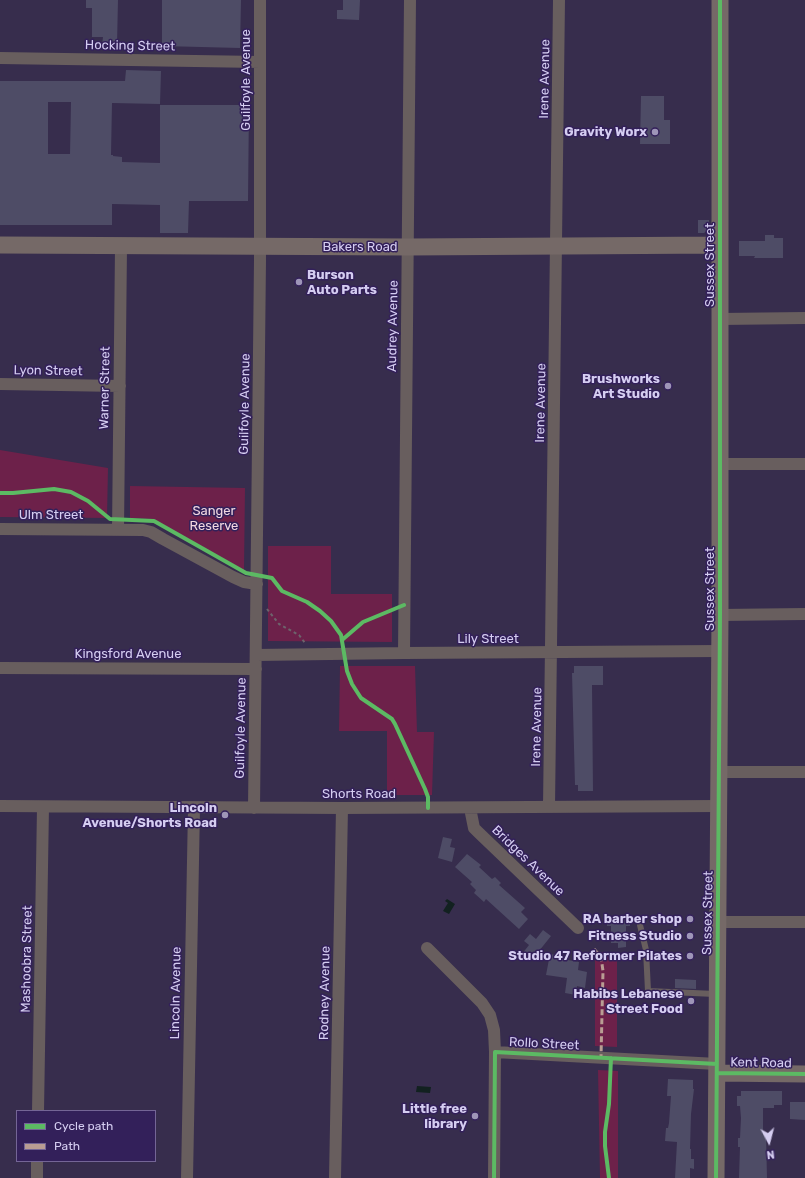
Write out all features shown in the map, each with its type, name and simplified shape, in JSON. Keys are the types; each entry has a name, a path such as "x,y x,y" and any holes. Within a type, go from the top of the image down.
{"street":[{"name":"Guilfoyle Avenue","path":"254,808 260,247 260,0"},
{"name":"Audrey Avenue","path":"404,652 410,0"},
{"name":"Irene Avenue","path":"549,807 559,0"},
{"name":"Sussex Street","path":"716,1178 720,651 720,0"},
{"name":"Hocking Street","path":"0,58 260,62"},
{"name":"Bakers Road","path":"0,245 408,248 720,245"},
{"name":"Warner Street","path":"118,530 121,246"},
{"path":"720,318 805,318"},
{"name":"Lyon Street","path":"0,384 120,386"},
{"path":"720,464 805,464"},
{"name":"Ulm Street","path":"0,529 143,530 151,532 233,577 244,582 257,584"},
{"path":"720,615 805,614"},
{"name":"Lily Street","path":"256,655 404,652 552,653 720,651"},
{"name":"Kingsford Avenue","path":"0,668 256,670"},
{"path":"719,772 805,772"},
{"name":"Shorts Road","path":"0,806 470,808 719,806"},
{"name":"Mashoobra Street","path":"38,1110 43,806"},
{"name":"Lincoln Avenue","path":"187,1178 194,808"},
{"name":"Rodney Avenue","path":"335,1178 342,808"},
{"name":"Bridges Avenue","path":"470,808 474,828 578,928"},
{"path":"718,922 805,922"},
{"name":"Rollo Street","path":"427,948 482,1003 487,1010 494,1030 494,1178"},
{"name":"Rollo Street","path":"495,1052 717,1069"},
{"name":"Kent Road","path":"717,1069 805,1074"},
{"path":"37,1162 37,1178"}],"lane":[{"path":"640,925 646,950 648,991 717,994"}],"path":[{"path":"267,608 280,624 299,634 305,643"}],"green space":[{"path":"0,450 108,468 107,518 0,517"},
{"name":"Sanger Reserve","path":"130,486 245,488 244,570 153,519 130,518"},
{"name":"Sanger Reserve","path":"268,546 331,546 331,594 392,594 392,642 268,641"},
{"path":"340,666 415,666 417,732 434,732 432,795 387,795 387,731 339,731"},
{"path":"595,951 617,955 617,1047 595,1046"},
{"path":"598,1070 618,1071 618,1178 600,1178"}],"shaded area":[{"path":"447,899 455,904 449,914 443,911 448,903 445,901"},
{"path":"417,1086 431,1087 430,1093 416,1092"}],"building":[{"path":"86,0 118,0 117,45 102,45 103,37 92,37 92,8 86,8"},
{"path":"162,0 241,0 240,48 162,46"},
{"path":"343,0 360,0 359,20 337,19 337,10 343,10"},
{"path":"126,70 161,71 160,104 112,103 111,155 122,157 122,162 160,163 160,105 249,105 248,201 189,201 188,233 160,233 160,205 112,204 112,225 0,225 0,81 125,81","holes":["48,102 71,102 70,154 48,154"]},
{"name":"Gravity Worx","path":"641,96 664,96 664,120 670,120 670,144 640,144"},
{"path":"698,220 709,220 709,229 704,233 698,233"},
{"path":"765,235 774,235 774,238 783,238 783,258 754,258 755,256 739,256 739,241 765,241"},
{"path":"574,666 603,666 603,685 592,685 593,791 578,791 578,785 575,785 572,673 574,673"},
{"path":"443,837 452,839 450,847 455,848 452,862 438,858"},
{"path":"467,854 481,865 479,867 492,879 495,877 501,883 499,885 525,908 521,912 528,919 519,929 486,899 484,902 474,893 476,890 470,884 472,882 455,867"},
{"path":"607,918 630,918 630,926 626,926 626,947 618,948 618,943 611,943 611,926 607,926"},
{"path":"543,930 551,936 531,961 522,954 529,945 524,941 530,934 536,939"},
{"path":"550,954 579,962 578,970 587,972 585,988 577,986 576,995 565,993 567,978 546,975"},
{"path":"675,979 696,980 696,989 675,988"},
{"path":"668,1079 693,1080 694,1089 691,1114 690,1149 691,1159 694,1159 694,1169 690,1168 690,1178 675,1178 677,1142 665,1141 666,1128 668,1128 669,1123 671,1096 667,1096"},
{"path":"741,1091 782,1091 782,1105 774,1105 774,1108 763,1108 763,1134 766,1134 767,1178 739,1178 740,1147 738,1147 738,1138 740,1138 741,1118 740,1106 737,1106 737,1096 741,1096"},
{"path":"790,1102 805,1102 805,1120 790,1119"}],"marked path":[{"path":"594,949 601,957 603,971 601,1057"}],"cycle path":[{"path":"716,1178 720,615 720,0"},
{"path":"0,493 54,489 71,492 88,501 110,519 154,521 246,573 272,578 282,591 307,602 320,611 331,621 341,635 347,671 352,684 361,698 392,719 395,724 425,789 428,797 428,808"},
{"path":"342,640 363,622 404,605"},
{"path":"494,1178 495,1052 717,1064"},
{"path":"609,1178 605,1146 605,1132 609,1104 611,1058"},
{"path":"717,1073 805,1074"}],"place":[{"name":"Gravity Worx","path":"655,132"},
{"name":"Burson Auto Parts","path":"299,282"},
{"name":"Brushworks Art Studio","path":"668,386"},
{"name":"Lincoln Avenue/Shorts Road","path":"225,815"},
{"name":"RA barber shop","path":"690,919"},
{"name":"Fitness Studio","path":"690,936"},
{"name":"Studio 47 Reformer Pilates","path":"690,956"},
{"name":"Habibs Lebanese Street Food","path":"691,1001"},
{"name":"Little free library","path":"475,1116"}]}
